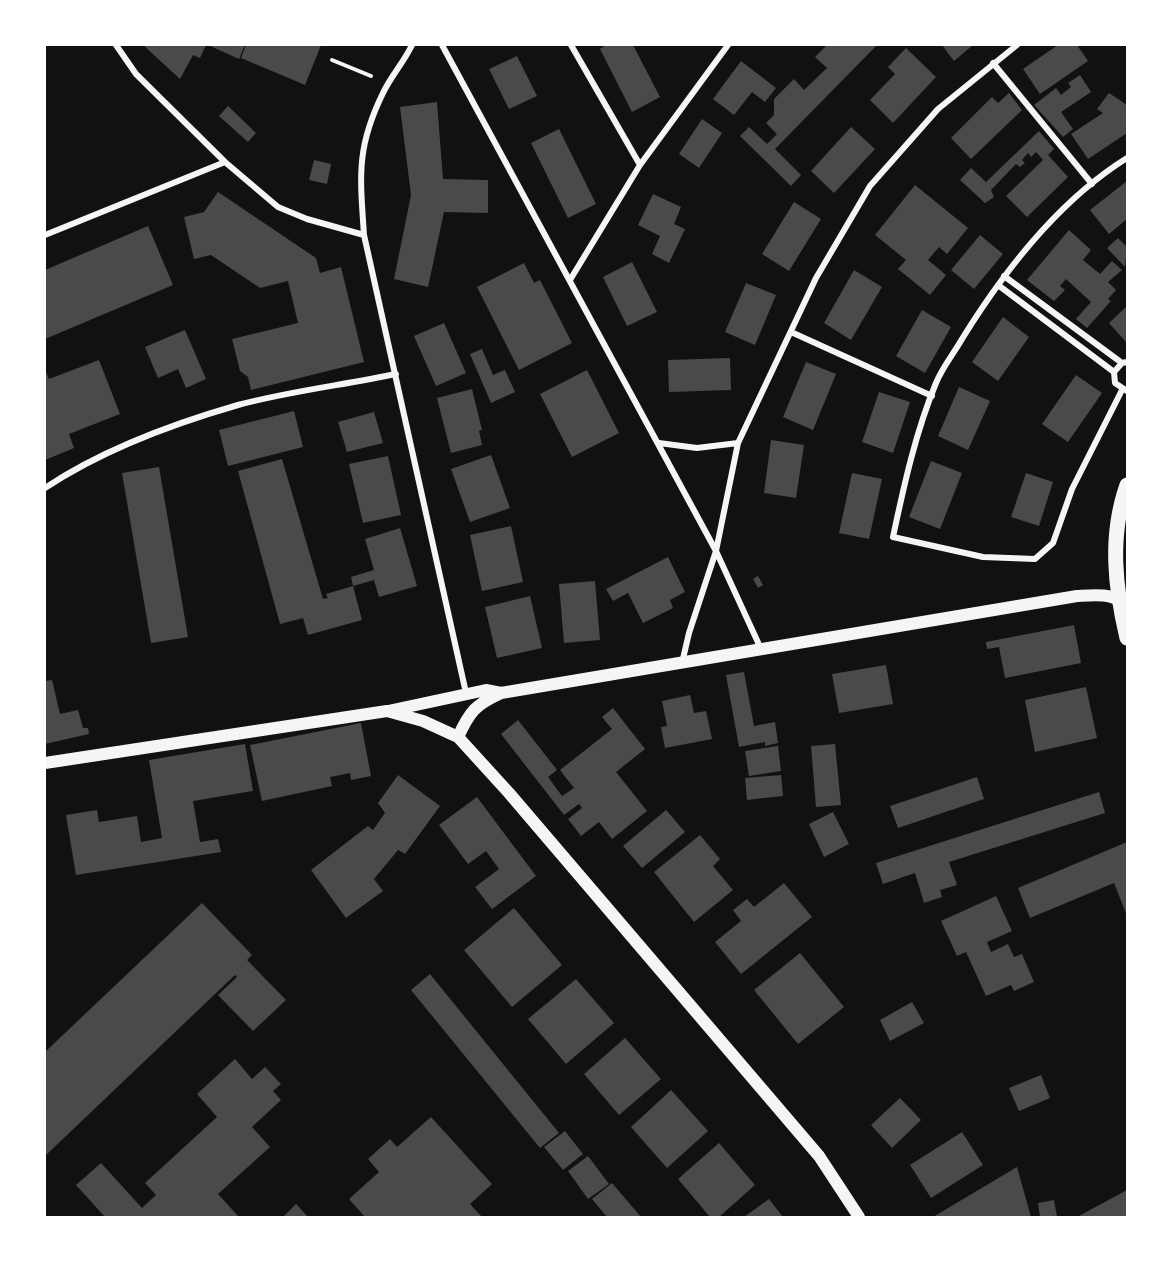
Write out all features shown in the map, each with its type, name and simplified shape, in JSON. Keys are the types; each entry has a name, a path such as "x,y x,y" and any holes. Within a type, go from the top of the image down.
{"main road":[{"path":"1127,485 1115,544 1127,638"},
{"path":"458,737 469,714 482,702 501,693 1077,596 1102,595 1122,601"},
{"path":"45,763 387,711 466,693 486,690 501,693"},
{"path":"387,711 423,721 458,737 509,793 819,1156 858,1217"}],"street":[{"path":"116,45 136,74 225,162 278,207 307,219 363,235"},
{"path":"412,45 383,91 366,133 360,166 363,235 466,693"},
{"path":"442,45 659,443 716,551 761,649"},
{"path":"571,45 640,165"},
{"path":"570,280 640,165 728,45"},
{"path":"682,663 689,633 716,551 738,443 816,278 870,186 938,110 1017,45"},
{"path":"993,63 1092,184"},
{"path":"998,285 1114,372 1115,383 1124,390 1072,489 1053,543 1035,559 983,557 893,537 903,488 936,382 998,285 1004,276 1040,233 1092,184 1127,158"},
{"path":"45,234 225,162"},
{"path":"1004,276 1124,363 1114,372"},
{"path":"791,333 932,396"},
{"path":"45,489 94,460 164,430 228,408 396,374"},
{"path":"659,443 697,448 738,443"}],"path":[{"path":"332,60 371,76"}],"building":[{"path":"143,45 206,45 200,58 193,55 180,79"},
{"path":"208,45 245,45 239,59"},
{"path":"246,45 321,45 305,85 241,58"},
{"path":"606,45 633,45 660,97 632,112 600,49"},
{"path":"827,45 877,45 775,149 801,175 791,186 740,136 749,127 767,144 777,134 766,123 774,115 774,99 794,79 804,90 827,68 815,57"},
{"path":"942,45 973,45 954,61"},
{"path":"1058,45 1077,45 1088,61 1040,94 1023,69"},
{"path":"906,48 936,77 893,123 870,100 895,74 888,67"},
{"path":"517,56 537,96 509,109 489,69"},
{"path":"741,61 776,88 765,102 752,92 734,115 713,99"},
{"path":"1080,75 1091,92 1061,112 1073,129 1063,137 1034,105 1056,88 1061,95 1071,87 1068,83"},
{"path":"1009,93 1022,110 971,159 951,138 992,97 998,103"},
{"path":"1109,93 1127,105 1127,133 1088,159 1071,134 1103,113 1097,109"},
{"path":"437,102 443,179 488,180 488,213 444,212 428,287 394,279 411,195 400,107"},
{"path":"228,106 256,133 248,142 219,116"},
{"path":"702,119 722,133 699,168 679,154"},
{"path":"851,127 875,149 834,193 811,171"},
{"path":"559,129 596,204 568,218 531,143"},
{"path":"1039,131 1054,149 1048,155 1068,177 1027,217 1006,196 1043,160 1036,152 1031,157 1028,153 1022,160 1025,163 1020,167 1016,164 991,190 994,197 985,203 960,180 971,168 986,182"},
{"path":"314,160 331,164 327,184 309,180"},
{"path":"1127,181 1127,219 1109,234 1090,210"},
{"path":"915,185 968,228 947,254 939,247 928,260 946,275 930,295 898,269 906,260 875,235"},
{"path":"218,192 316,258 320,273 341,267 364,362 251,390 248,377 240,371 232,339 298,323 288,281 260,288 211,255 194,259 184,217 204,212"},
{"path":"653,194 681,207 674,224 685,229 669,263 652,254 660,236 638,225"},
{"path":"794,202 821,219 789,271 762,254"},
{"path":"148,226 173,285 45,339 45,270"},
{"path":"1069,230 1091,250 1083,260 1100,274 1112,261 1122,270 1108,282 1116,290 1108,299 1111,301 1087,328 1076,319 1091,302 1066,279 1060,286 1065,290 1054,301 1027,280"},
{"path":"980,235 1003,254 974,289 951,270"},
{"path":"1118,238 1127,247 1125,267 1107,248"},
{"path":"632,262 657,312 627,326 603,277"},
{"path":"524,263 534,283 540,280 572,343 519,370 477,287"},
{"path":"854,270 882,287 851,340 824,323"},
{"path":"746,283 776,295 755,345 725,332"},
{"path":"1127,306 1127,343 1109,323"},
{"path":"922,310 951,327 925,373 896,356"},
{"path":"1003,317 1029,337 998,381 972,362"},
{"path":"444,323 466,373 436,386 414,336"},
{"path":"185,330 206,379 186,388 178,369 158,378 145,347"},
{"path":"482,349 493,375 505,370 515,392 491,403 470,354"},
{"path":"730,358 731,390 669,392 668,360"},
{"path":"99,360 120,414 69,434 74,448 45,460 45,369 49,379"},
{"path":"806,362 836,374 813,430 783,417"},
{"path":"587,370 619,433 572,457 540,394"},
{"path":"1076,375 1102,393 1068,442 1042,424"},
{"path":"959,387 990,401 968,450 938,436"},
{"path":"472,389 482,430 479,431 482,445 451,453 437,398"},
{"path":"879,392 910,402 893,453 862,442"},
{"path":"294,411 303,447 228,466 219,430"},
{"path":"374,412 383,443 347,452 338,422"},
{"path":"771,440 804,445 796,498 764,493"},
{"path":"491,455 510,508 470,522 451,469"},
{"path":"388,456 401,515 363,523 349,464"},
{"path":"282,459 323,599 328,598 326,594 353,586 362,620 308,635 303,618 280,624 238,471"},
{"path":"931,461 962,473 940,529 909,517"},
{"path":"159,467 188,637 151,643 122,473"},
{"path":"852,473 882,479 869,539 839,533"},
{"path":"1026,473 1053,482 1039,526 1011,517"},
{"path":"511,526 523,582 482,591 470,535"},
{"path":"400,528 417,586 379,597 374,580 353,586 351,577 374,570 365,539"},
{"path":"668,557 685,592 670,600 673,608 643,623 628,593 613,601 606,589"},
{"path":"758,576 763,585 758,588 753,579"},
{"path":"595,581 600,640 564,643 559,584"},
{"path":"530,596 542,648 497,658 485,607"},
{"path":"1074,625 1081,663 1005,678 999,647 987,649 986,642"},
{"path":"886,665 893,704 839,713 832,674"},
{"path":"744,672 754,726 775,722 778,743 765,746 765,742 739,747 726,675"},
{"path":"52,680 60,714 78,710 83,728 88,728 89,734 45,744 45,681"},
{"path":"1086,687 1097,738 1035,752 1025,700"},
{"path":"690,695 694,713 706,711 712,739 665,748 661,727 667,726 662,701"},
{"path":"613,708 645,749 616,772 647,811 612,839 599,822 581,836 568,819 582,808 579,804 564,815 501,734 518,720 557,770 548,777 562,796 574,788 560,770 612,729 602,717"},
{"path":"361,723 371,776 351,780 350,773 330,777 332,786 262,801 250,745"},
{"path":"245,744 253,791 193,801 200,842 218,839 221,852 76,875 66,815 97,810 99,822 137,816 141,842 162,838 149,760"},
{"path":"835,744 841,805 816,807 811,746"},
{"path":"778,746 781,771 749,776 745,751"},
{"path":"398,775 440,806 405,854 398,850 374,879 383,891 346,918 311,870 368,826 373,830 385,813 378,803"},
{"path":"781,775 783,796 747,800 745,778"},
{"path":"977,777 984,799 898,828 890,806"},
{"path":"1099,792 1105,813 949,862 957,885 940,890 942,897 924,903 915,873 883,884 876,863"},
{"path":"477,797 536,876 492,909 475,887 499,869 486,851 468,864 439,825"},
{"path":"666,810 685,832 642,868 623,846"},
{"path":"833,812 849,844 824,857 809,824"},
{"path":"700,835 720,859 713,866 733,890 694,922 654,872"},
{"path":"1127,842 1127,916 1114,883 1030,918 1018,888"},
{"path":"784,883 812,917 741,974 715,942 741,921 733,910 747,899 754,907"},
{"path":"996,896 1012,931 987,942 991,952 1008,944 1014,957 1022,954 1034,982 1014,991 1011,985 986,996 966,952 957,956 941,921"},
{"path":"202,903 252,955 247,960 286,1000 253,1031 218,995 237,977 235,975 45,1156 45,1052"},
{"path":"514,908 562,965 512,1007 464,950"},
{"path":"800,953 844,1007 798,1044 754,990"},
{"path":"430,974 559,1133 540,1148 411,990"},
{"path":"576,979 614,1023 566,1064 528,1019"},
{"path":"912,1002 924,1023 890,1041 880,1020"},
{"path":"625,1038 661,1079 619,1115 584,1074"},
{"path":"235,1059 252,1079 265,1067 281,1084 273,1091 281,1100 252,1127 270,1147 218,1194 239,1217 105,1217 76,1185 101,1163 142,1208 156,1195 145,1183 217,1117 197,1094"},
{"path":"1041,1075 1050,1098 1019,1111 1009,1088"},
{"path":"671,1090 708,1131 667,1168 631,1127"},
{"path":"900,1098 921,1120 892,1148 871,1125"},
{"path":"431,1117 492,1184 470,1204 482,1217 365,1217 349,1199 379,1172 368,1159 390,1139 397,1147"},
{"path":"565,1131 583,1154 563,1170 544,1147"},
{"path":"962,1132 983,1165 931,1198 910,1165"},
{"path":"719,1143 755,1185 719,1217 710,1217 678,1179"},
{"path":"588,1156 609,1184 588,1199 568,1171"},
{"path":"1017,1167 1031,1217 933,1217"},
{"path":"612,1183 641,1217 607,1217 592,1199"},
{"path":"1127,1190 1127,1217 1077,1217"},
{"path":"769,1199 783,1217 744,1217"},
{"path":"1054,1200 1057,1217 1040,1217 1038,1203"},
{"path":"296,1204 308,1217 283,1217"}]}
